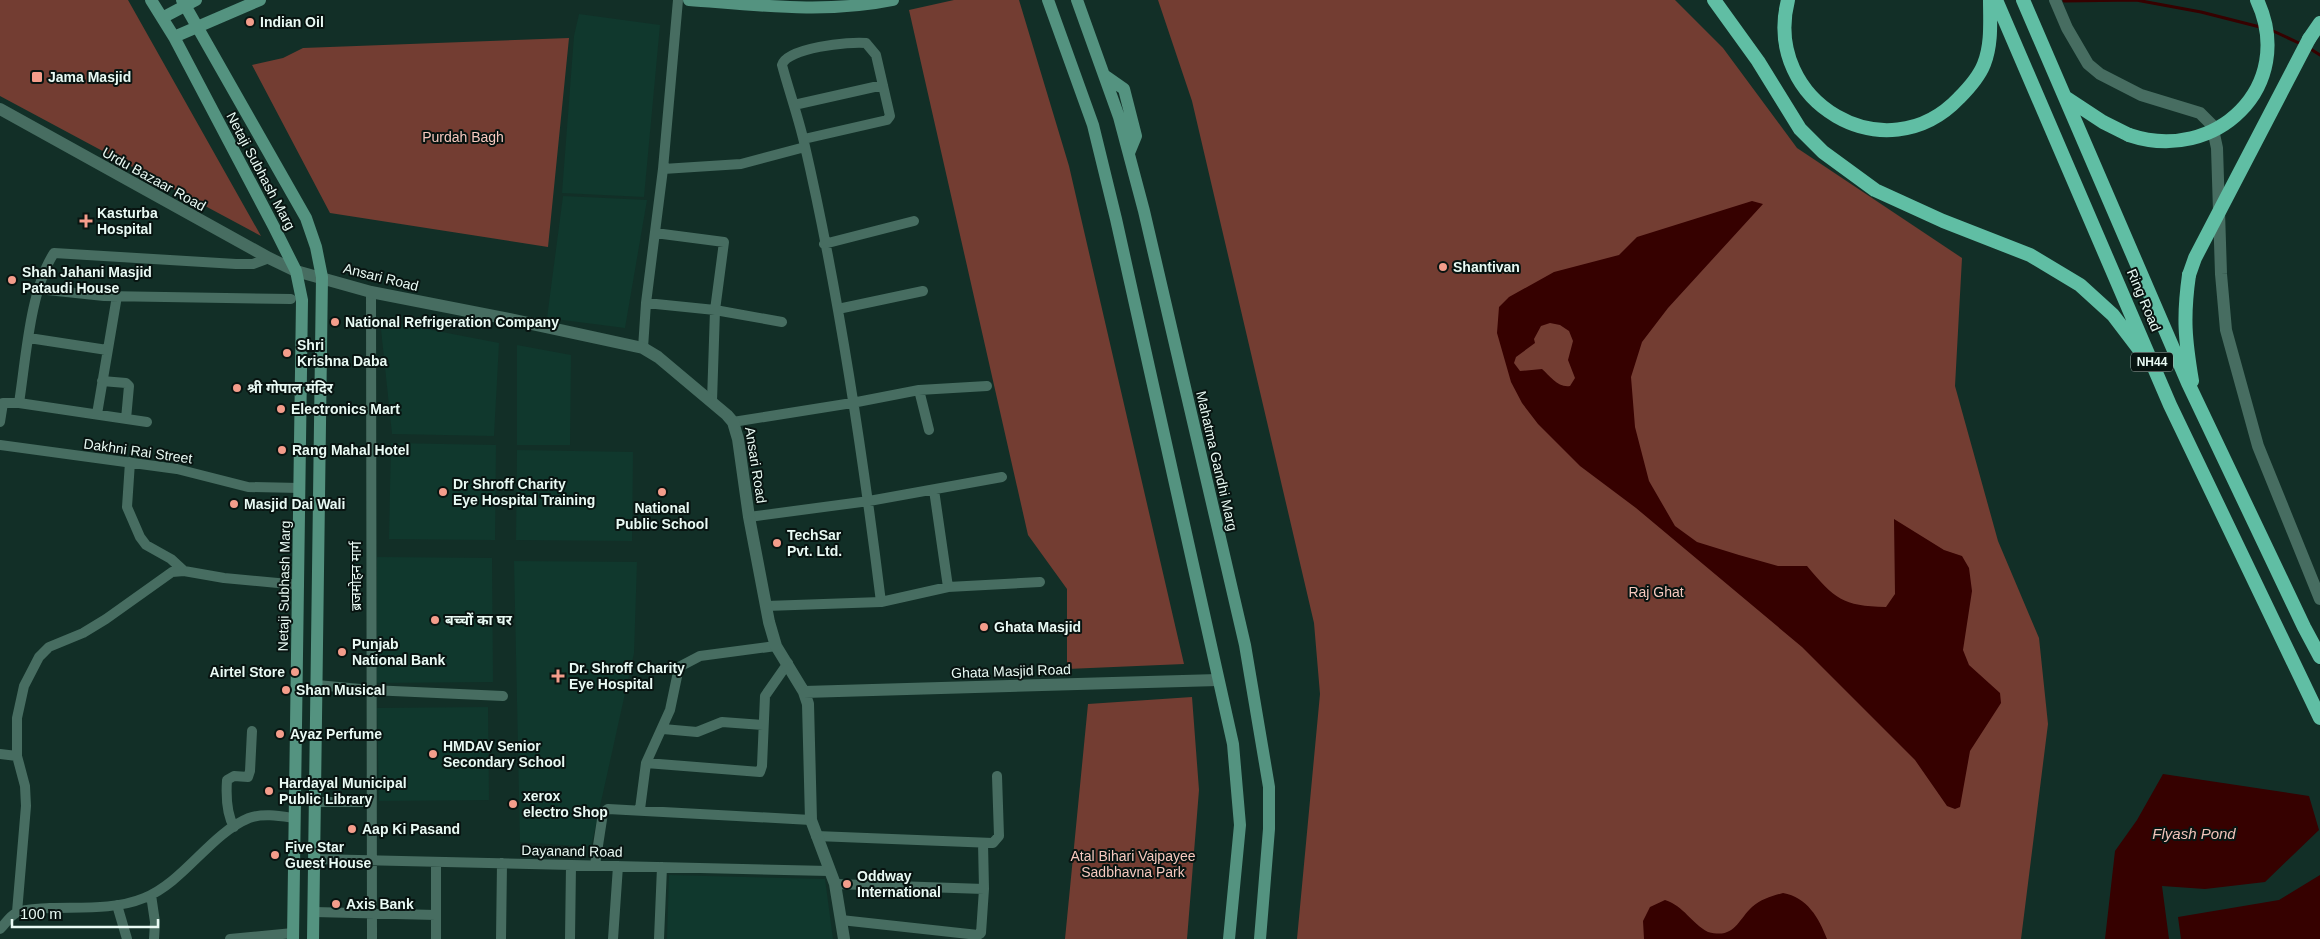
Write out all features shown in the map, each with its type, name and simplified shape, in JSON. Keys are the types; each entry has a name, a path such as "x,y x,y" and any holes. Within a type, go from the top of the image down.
{"highway":[{"path":"1714,0 1758,61 1800,129 1823,152 1875,190 1943,221 2030,256 2080,284 2113,315 2160,381"},
{"path":"1788,0 1784,28 1785,44 1796,76 1805,90 1829,113 1860,126 1885,130 1910,127 1941,114 1954,104 1976,78 1984,64 1988,48 1990,0"},
{"name":"Ring Road","path":"1996,0 2160,381 2320,718"},
{"name":"Ring Road","path":"2023,0 2195,399 2320,657"},
{"path":"2065,97 2103,122 2129,135 2157,142 2186,141 2214,132 2237,115 2254,92 2265,65 2267,36 2265,22 2257,0"},
{"path":"2195,399 2184,332 2184,308 2189,275 2195,258 2217,215 2309,39 2320,23"}],"main road":[{"name":"Netaji Subhash Marg","path":"151,0 174,37 296,271 302,300 293,936"},
{"path":"174,37 198,29 260,0"},
{"path":"689,0 801,8 875,4 893,0"},
{"name":"Mahatma Gandhi Marg","path":"1077,0 1119,117 1245,645 1269,787 1260,939"},
{"path":"1048,1 1093,125 1116,219 1233,744 1240,825 1229,939"},
{"name":"Netaji Subhash Marg","path":"188,2 198,29 306,218 316,247 322,277 318,685 313,939"},
{"path":"162,18 188,2"}],"street":[{"path":"643,348 646,303 662,169 678,0"},
{"path":"2055,0 2067,28 2088,64 2100,74 2140,96 2200,113 2212,125 2217,148 2226,330 2258,446 2320,598"},
{"path":"662,169 741,164 805,143 887,120 890,116 890,111 876,56 866,43 824,46 798,52 783,60 782,65 805,143 838,309 869,501 882,602"},
{"path":"794,105 884,85"},
{"name":"Urdu Bazaar Road","path":"0,109 269,258 296,271"},
{"path":"824,244 914,222"},
{"path":"655,233 724,242 715,310 712,401"},
{"path":"19,403 38,289 48,262 54,253 236,264 253,264 269,258"},
{"name":"Ansari Road","path":"296,271 371,292 643,348 658,357 712,401 733,422 738,439 749,517 766,606 776,646 804,692 809,717 811,820 835,884 844,939"},
{"path":"38,289 117,296 291,300"},
{"path":"838,309 923,291"},
{"name":"ब्रजमोहन मार्ग","path":"371,292 372,939"},
{"path":"97,414 117,296"},
{"path":"646,303 715,310 782,322"},
{"path":"29,338 107,350"},
{"path":"102,381 126,383 129,386 126,419"},
{"path":"733,422 920,390 987,386"},
{"path":"920,390 929,430"},
{"path":"0,422 4,403 19,403 147,422"},
{"name":"Dakhni Rai Street","path":"0,445 177,468 248,487 300,488"},
{"path":"130,462 127,507 140,537 146,545 171,559 184,571"},
{"path":"749,517 869,501 1002,477"},
{"path":"934,490 948,587"},
{"path":"17,912 26,806 25,786 17,756 19,701 24,686 39,657 49,647 83,633 106,619 172,572 184,571 224,578 299,584"},
{"path":"766,606 882,602 948,587 1040,582"},
{"path":"640,809 646,763 670,710 678,671 682,664 700,656 776,646"},
{"path":"646,763 760,772 762,766 764,696 788,663"},
{"name":"Ghata Masjid Road","path":"804,692 1218,680"},
{"path":"318,685 371,690 504,696"},
{"path":"663,729 697,732 722,722 763,725"},
{"path":"234,827 229,818 226,789 228,780 234,776 248,777 252,731"},
{"path":"0,754 17,756"},
{"path":"816,836 993,843 1000,836 997,776"},
{"path":"316,802 371,802"},
{"path":"595,864 604,810 640,809 811,820"},
{"path":"0,929 17,912 38,909 117,905 136,901 151,895 234,827 250,818 263,815 294,818"},
{"path":"841,920 978,935 981,933 984,890 983,843"},
{"name":"Dayanand Road","path":"315,859 829,870"},
{"path":"436,862 436,939"},
{"path":"501,939 502,863"},
{"path":"570,939 571,865"},
{"path":"613,939 618,866"},
{"path":"659,939 662,867"},
{"path":"835,884 984,890"},
{"path":"151,895 154,939"},
{"path":"117,905 126,939"},
{"path":"314,912 436,915"},
{"path":"230,939 293,936"}],"shaded area":[{"path":"579,14 660,25 644,197 562,193 574,36"},
{"path":"563,196 647,200 625,328 547,318"},
{"path":"380,320 499,343 494,436 392,434"},
{"path":"517,345 571,355 570,445 517,445"},
{"name":"Dr Shroff Charity Eye Hospital Training","path":"391,443 496,445 495,540 389,539"},
{"path":"517,450 633,452 632,541 516,540"},
{"name":"बच्चों का घर","path":"377,557 492,558 493,682 377,683"},
{"path":"514,561 637,562 634,653 591,847 520,842"},
{"name":"HMDAV Senior Secondary School","path":"488,707 489,800 379,801 377,708"},
{"path":"669,875 825,879 833,939 667,939"}],"green space":[{"path":"0,0 128,0 261,236 0,96"},
{"path":"954,0 1019,0 1069,166 1184,664 1067,669 1067,589 1028,535 909,10"},
{"name":"Raj Ghat","path":"1158,0 1675,0 1723,48 1797,148 1962,258 1955,386 1998,541 2039,638 2048,724 2021,939 1297,939 1320,694 1314,623 1192,101"},
{"name":"Purdah Bagh","path":"569,38 548,247 330,213 252,65 283,58 303,48"},
{"name":"Atal Bihari Vajpayee Sadbhavna Park","path":"1192,697 1199,790 1187,939 1065,939 1088,704"}],"water":[{"path":"1752,201 1763,204 1668,308 1642,342 1631,377 1635,427 1649,481 1675,526 1697,542 1778,566 1807,566 1833,593 1840,598 1859,605 1886,607 1895,594 1894,519 1944,550 1962,556 1969,568 1972,591 1963,650 1969,665 2000,693 2001,703 1970,751 1960,807 1955,809 1947,806 1915,760 1802,647 1636,508 1580,466 1538,424 1522,403 1511,382 1497,333 1499,307 1509,297 1554,272 1619,255 1637,237","holes":["1550,323 1560,325 1569,331 1573,341 1568,360 1575,378 1570,386 1558,383 1542,369 1520,371 1514,363 1516,357 1535,343 1534,339 1541,326"]},
{"name":"Flyash Pond","path":"2163,774 2309,796 2319,830 2265,882 2205,889 2162,886 2169,939 2105,939 2115,851 2137,820"},
{"path":"2320,875 2320,939 2181,939 2178,917 2279,900"},
{"path":"1783,893 1799,899 1811,910 1827,939 1644,939 1643,921 1650,907 1665,900 1677,906 1708,932 1717,934 1730,931 1759,902"}],"waterway":[{"path":"2136,0 2201,12 2260,27"},
{"path":"2064,1 2136,0"},
{"path":"2271,30 2301,44"},
{"path":"2309,48 2320,55"}],"place":[{"name":"Indian Oil","path":"250,22"},
{"name":"Jama Masjid","path":"37,77"},
{"name":"Kasturba Hospital","path":"86,221"},
{"name":"Shantivan","path":"1443,267"},
{"name":"Shah Jahani Masjid Pataudi House","path":"12,280"},
{"name":"National Refrigeration Company","path":"335,322"},
{"name":"Shri Krishna Daba","path":"287,353"},
{"name":"श्री गोपाल मंदिर","path":"237,388"},
{"name":"Electronics Mart","path":"281,409"},
{"name":"Rang Mahal Hotel","path":"282,450"},
{"name":"Dr Shroff Charity Eye Hospital Training","path":"443,492"},
{"name":"National Public School","path":"662,492"},
{"name":"Masjid Dai Wali","path":"234,504"},
{"name":"TechSar Pvt. Ltd.","path":"777,543"},
{"name":"बच्चों का घर","path":"435,620"},
{"name":"Ghata Masjid","path":"984,627"},
{"name":"Punjab National Bank","path":"342,652"},
{"name":"Airtel Store","path":"295,672"},
{"name":"Dr. Shroff Charity Eye Hospital","path":"558,676"},
{"name":"Shan Musical","path":"286,690"},
{"name":"Ayaz Perfume","path":"280,734"},
{"name":"HMDAV Senior Secondary School","path":"433,754"},
{"name":"Hardayal Municipal Public Library","path":"269,791"},
{"name":"xerox electro Shop","path":"513,804"},
{"name":"Aap Ki Pasand","path":"352,829"},
{"name":"Five Star Guest House","path":"275,855"},
{"name":"Oddway International","path":"847,884"},
{"name":"Axis Bank","path":"336,904"}]}
